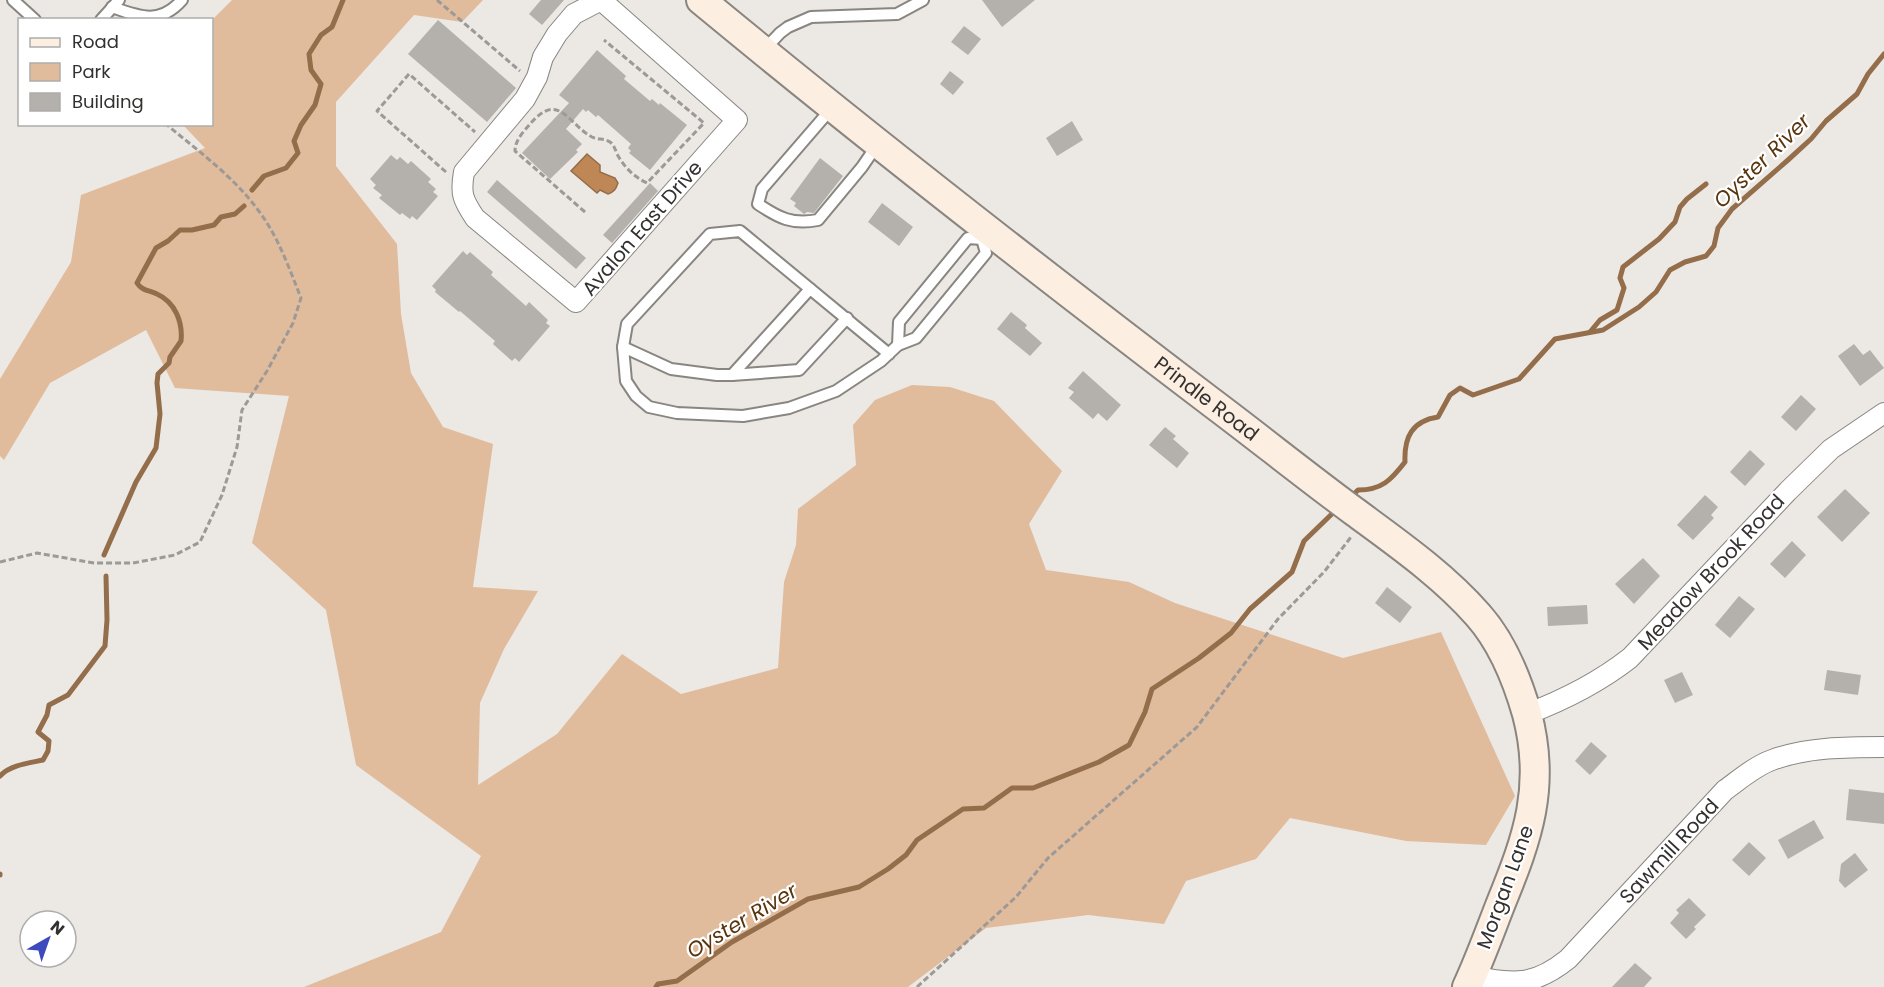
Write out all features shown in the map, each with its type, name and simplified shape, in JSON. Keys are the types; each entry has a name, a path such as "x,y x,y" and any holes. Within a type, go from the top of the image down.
{"street":[{"name":"Avalon East Drive","path":"602,0 737,120 576,302 475,218 463,200 463,180 464,172 532,88 543,57 557,34 574,14 602,0"},
{"name":"Prindle Road","path":"703,0 763,51 879,142 985,235 1447,583 1479,616 1504,655 1527,714"},
{"name":"Meadow Brook Road","path":"1527,714 1559,702 1607,676 1630,658 1788,491 1831,449 1884,414"},
{"name":"Morgan Lane","path":"1470,981 1526,839 1533,810 1535,766 1533,740 1527,714"},
{"name":"Sawmill Road","path":"1470,981 1521,984 1555,971 1725,790 1771,760 1812,750 1884,747"}],"lane":[{"path":"14,0 33,18"},
{"path":"104,18 115,4 134,15 153,18 172,11 182,0"},
{"path":"763,51 788,27 811,17 897,14 922,0"},
{"path":"840,112 762,189 758,204 780,218 803,223 818,220 862,167 879,142"},
{"path":"889,354 740,231 710,234 627,324 623,347 626,381 636,396 650,407 677,413 743,416 789,408 836,391 881,362 889,354 898,345 916,338 986,253 985,235 968,238 899,322 898,345"},
{"path":"732,375 810,289"},
{"path":"623,347 671,369 717,375 799,370 847,318"}],"path":[{"path":"437,0 522,73"},
{"path":"585,212 515,151 521,134 540,114 548,110 557,110 591,137 608,140 627,169 636,178 647,183 704,123 604,40"},
{"path":"446,172 377,111 409,74 482,139"},
{"path":"0,562 37,553 94,563 132,563 175,555 200,542 222,495 237,447 242,410 293,323 301,298 279,245 258,210 217,166 168,126"},
{"path":"917,987 1016,897 1048,858 1197,727 1278,619 1324,572 1362,517"}],"green space":[{"path":"232,0 483,0 462,22 414,15 336,102 336,166 397,244 401,314 411,373 443,427 493,444 473,587 538,591 504,649 480,703 478,785 557,734 622,654 681,694 778,668 784,582 796,545 798,509 856,465 853,425 875,400 912,385 950,387 994,401 1062,471 1029,524 1046,570 1129,582 1175,603 1343,658 1441,632 1515,796 1486,845 1406,841 1290,818 1256,859 1186,881 1164,924 1088,915 986,928 908,987 304,987 441,932 481,856 356,765 326,610 252,543 289,396 175,388 146,330 50,383 4,460 0,456 0,379 71,262 81,195 205,148 184,126 213,126 213,19"}],"shaded area":[{"path":"587,154 600,165 600,172 615,178 618,183 612,192 608,194 600,190 597,193 571,171"}],"building":[{"path":"541,0 564,0 542,25 529,14"},
{"path":"982,0 1035,0 1002,27"},
{"path":"438,20 516,88 487,122 408,54"},
{"path":"964,26 981,39 968,55 951,42"},
{"path":"597,50 626,76 624,79 650,101 652,99 659,105 660,103 687,125 650,170 629,153 631,151 628,148 631,144 598,115 596,117 583,109 566,129 582,144 576,150 578,152 550,179 522,153 569,103 559,95"},
{"path":"950,71 964,82 953,95 940,84"},
{"path":"1072,121 1083,140 1057,156 1046,138"},
{"path":"391,155 397,160 400,157 408,164 411,161 431,179 428,182 436,189 433,192 438,196 417,220 412,216 410,219 402,213 400,215 379,198 382,195 373,188 376,185 370,179"},
{"path":"820,158 843,176 814,213 804,214 794,206 796,203 790,199"},
{"path":"497,180 586,258 576,269 487,192"},
{"path":"650,183 658,191 612,243 603,235"},
{"path":"882,203 913,227 899,246 868,222"},
{"path":"463,251 467,255 470,252 493,272 491,275 526,306 529,302 548,320 546,323 550,326 519,362 515,358 512,361 493,344 495,341 435,292 432,286"},
{"path":"1011,312 1027,325 1025,328 1042,343 1030,356 997,329"},
{"path":"1854,344 1863,355 1870,350 1884,368 1860,386 1838,356"},
{"path":"1083,371 1121,405 1107,421 1098,413 1093,419 1069,398 1074,392 1068,388"},
{"path":"1801,395 1816,409 1796,431 1781,417"},
{"path":"1165,427 1176,436 1173,439 1189,453 1177,468 1149,445"},
{"path":"1750,450 1765,464 1745,486 1730,472"},
{"path":"1845,489 1870,513 1842,542 1817,517"},
{"path":"1705,495 1718,507 1711,515 1714,518 1693,540 1677,525"},
{"path":"1792,541 1806,555 1785,578 1770,564"},
{"path":"1643,558 1660,576 1634,604 1615,584"},
{"path":"1387,587 1412,607 1400,623 1375,603"},
{"path":"1739,596 1755,609 1730,638 1715,625"},
{"path":"1587,605 1588,624 1548,626 1547,607"},
{"path":"1827,670 1861,675 1858,695 1824,690"},
{"path":"1682,672 1693,695 1675,703 1664,680"},
{"path":"1591,742 1607,756 1590,775 1575,761"},
{"path":"1849,789 1884,793 1884,824 1846,820"},
{"path":"1814,820 1824,838 1788,859 1778,840"},
{"path":"1749,842 1766,858 1749,876 1732,860"},
{"path":"1855,853 1868,870 1845,888 1839,881 1841,864"},
{"path":"1689,898 1706,915 1686,939 1670,923 1679,913 1676,910"},
{"path":"1635,963 1652,978 1644,987 1612,987"}],"waterway":[{"path":"252,190 264,176 286,168 298,153 294,141 301,125 315,105 321,84 311,70 309,54 321,35 332,27 343,0"},
{"name":"Oyster River","path":"1351,497 1358,490 1380,486 1395,474 1405,462 1406,445 1411,432 1422,422 1438,417 1450,395 1460,388 1473,395 1519,379 1555,339 1603,330 1639,307 1656,292 1670,270 1685,262 1706,256 1714,246 1718,228 1732,209 1811,139 1826,121 1857,94 1868,74 1884,54"},
{"path":"1590,332 1600,320 1617,310 1624,288 1620,278 1623,267 1659,239 1675,222 1680,207 1706,184"},
{"path":"104,555 136,482 156,448 160,414 158,374 169,363 170,357 181,341 181,327 173,307 169,302 143,289 137,283 156,248 180,230 214,225 221,217 235,214 244,206"},
{"name":"Oyster River","path":"656,987 658,984 677,981 732,942 808,899 859,887 888,869 906,855 917,840 963,809 984,808 1012,788 1033,788 1099,762 1129,745 1145,712 1152,689 1199,658 1231,633 1250,609 1292,572 1304,541 1337,509"},
{"path":"0,776 14,767 43,760 48,751 49,741 38,732 47,715 49,705 68,695 105,646 106,576"}]}
